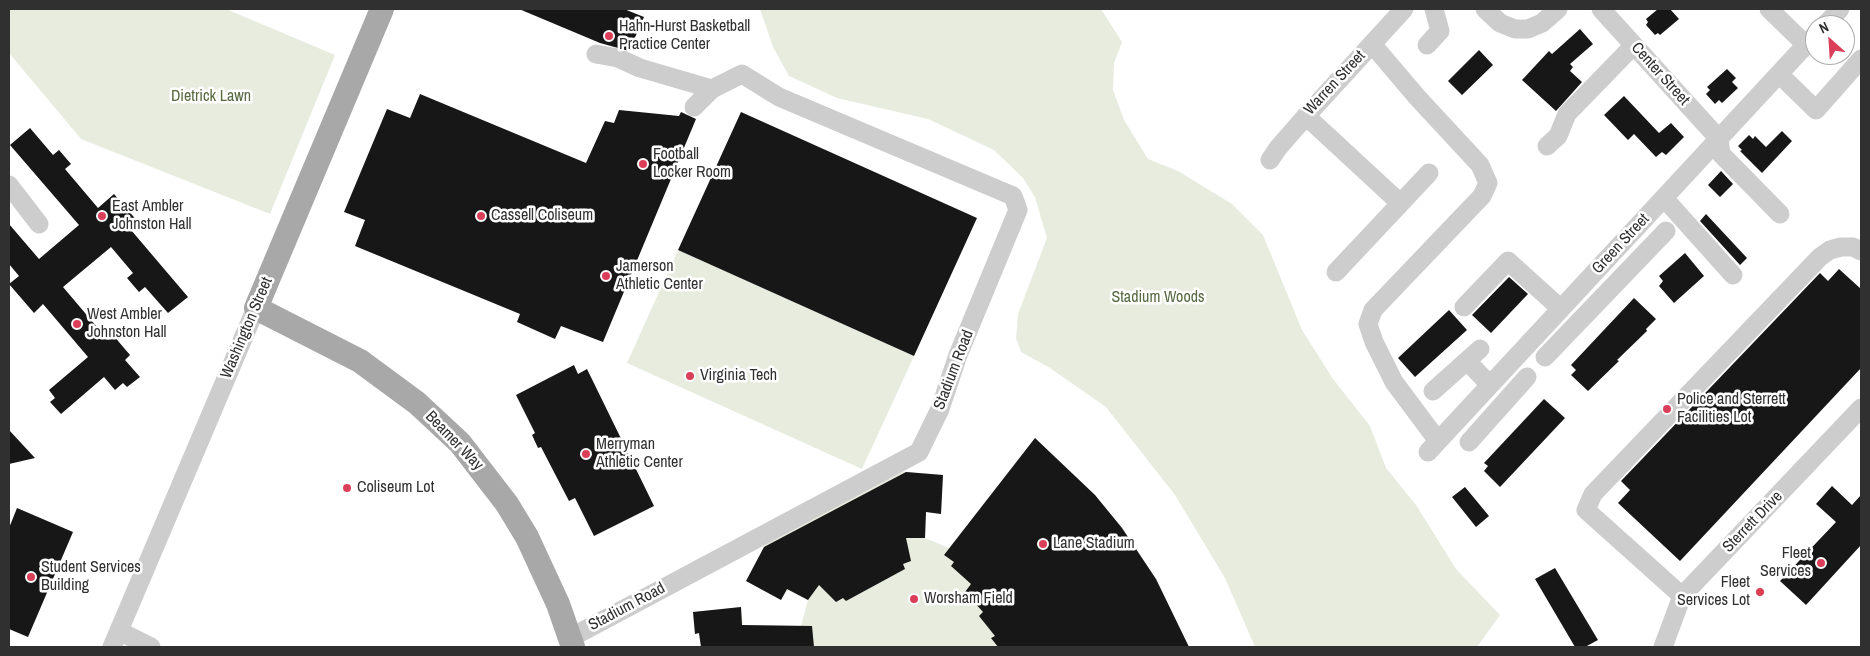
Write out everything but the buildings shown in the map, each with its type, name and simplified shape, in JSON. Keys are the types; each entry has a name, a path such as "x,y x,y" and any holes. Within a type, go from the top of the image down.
{"main road":[{"name":"Washington Street","path":"256,308 382,9"},
{"name":"Beamer Way","path":"256,308 360,361 417,403 460,443 498,490 528,537 558,604 572,642"}],"street":[{"name":"Warren Street","path":"1270,160 1306,116 1404,9"},
{"path":"1427,45 1440,31 1434,9"},
{"path":"1485,9 1500,23 1514,29 1528,29 1542,23 1558,9"},
{"name":"Center Street","path":"1601,9 1719,139"},
{"path":"1769,9 1805,36"},
{"name":"Green Street","path":"1372,44 1416,97 1480,165 1488,183 1482,196 1373,310 1368,324 1374,342 1394,382 1433,446 1805,45"},
{"path":"1547,146 1558,136 1567,114 1634,45"},
{"path":"596,54 618,58 640,68 712,89"},
{"path":"1779,74 1816,110 1861,59"},
{"name":"Stadium Road","path":"572,642 919,452 940,409 958,355 1018,210 1013,196 780,97 742,74 712,89"},
{"path":"694,106 712,89"},
{"path":"1306,116 1400,203"},
{"path":"1719,139 1721,154 1780,214"},
{"path":"1336,272 1429,173"},
{"path":"9,185 39,224"},
{"path":"1664,198 1732,275"},
{"path":"1545,356 1666,231"},
{"path":"1620,245 1637,261"},
{"path":"1682,596 1586,510 1593,494 1820,257 1830,250 1841,247 1853,247 1861,251"},
{"path":"1464,307 1508,261 1556,314 1566,335"},
{"name":"Washington Street","path":"116,639 256,308"},
{"path":"1433,391 1474,355 1490,385"},
{"path":"1469,442 1526,376"},
{"path":"1476,399 1493,414"},
{"name":"Sterrett Drive","path":"1663,647 1682,596 1861,408"},
{"path":"116,639 151,647"}],"green space":[{"name":"Dietrick Lawn","path":"9,9 226,9 335,55 270,214 81,139 9,53"},
{"name":"Stadium Woods","path":"760,9 1101,9 1122,42 1114,63 1113,90 1124,120 1148,159 1178,171 1232,204 1263,235 1302,330 1333,379 1370,426 1386,468 1416,505 1456,569 1500,615 1477,647 1255,647 1225,578 1175,495 1106,407 1050,368 1021,352 1016,338 1018,314 1047,238 1035,197 1023,178 994,150 928,119 837,98 789,76 773,47"},
{"path":"678,250 914,356 862,469 627,363"},
{"name":"Lane Stadium","path":"1035,438 1095,495 1122,528 1156,579 1189,647 701,647 699,634 695,634 693,612 741,607 743,625 801,626 808,600 788,590 781,600 746,581 767,541 899,471 943,475 941,514 926,512 925,538 949,548"}],"place":[{"name":"Hahn-Hurst Basketball Practice Center","path":"609,36"},
{"name":"Football Locker Room","path":"643,164"},
{"name":"East Ambler Johnston Hall","path":"102,216"},
{"name":"Cassell Coliseum","path":"481,216"},
{"name":"Jamerson Athletic Center","path":"606,276"},
{"name":"West Ambler Johnston Hall","path":"77,324"},
{"name":"Virginia Tech","path":"690,376"},
{"name":"Police and Sterrett Facilities Lot","path":"1667,409"},
{"name":"Merryman Athletic Center","path":"586,454"},
{"name":"Coliseum Lot","path":"347,488"},
{"name":"Lane Stadium","path":"1043,544"},
{"name":"Fleet Services","path":"1821,563"},
{"name":"Student Services Building","path":"31,577"},
{"name":"Fleet Services Lot","path":"1760,592"},
{"name":"Worsham Field","path":"914,599"}]}
